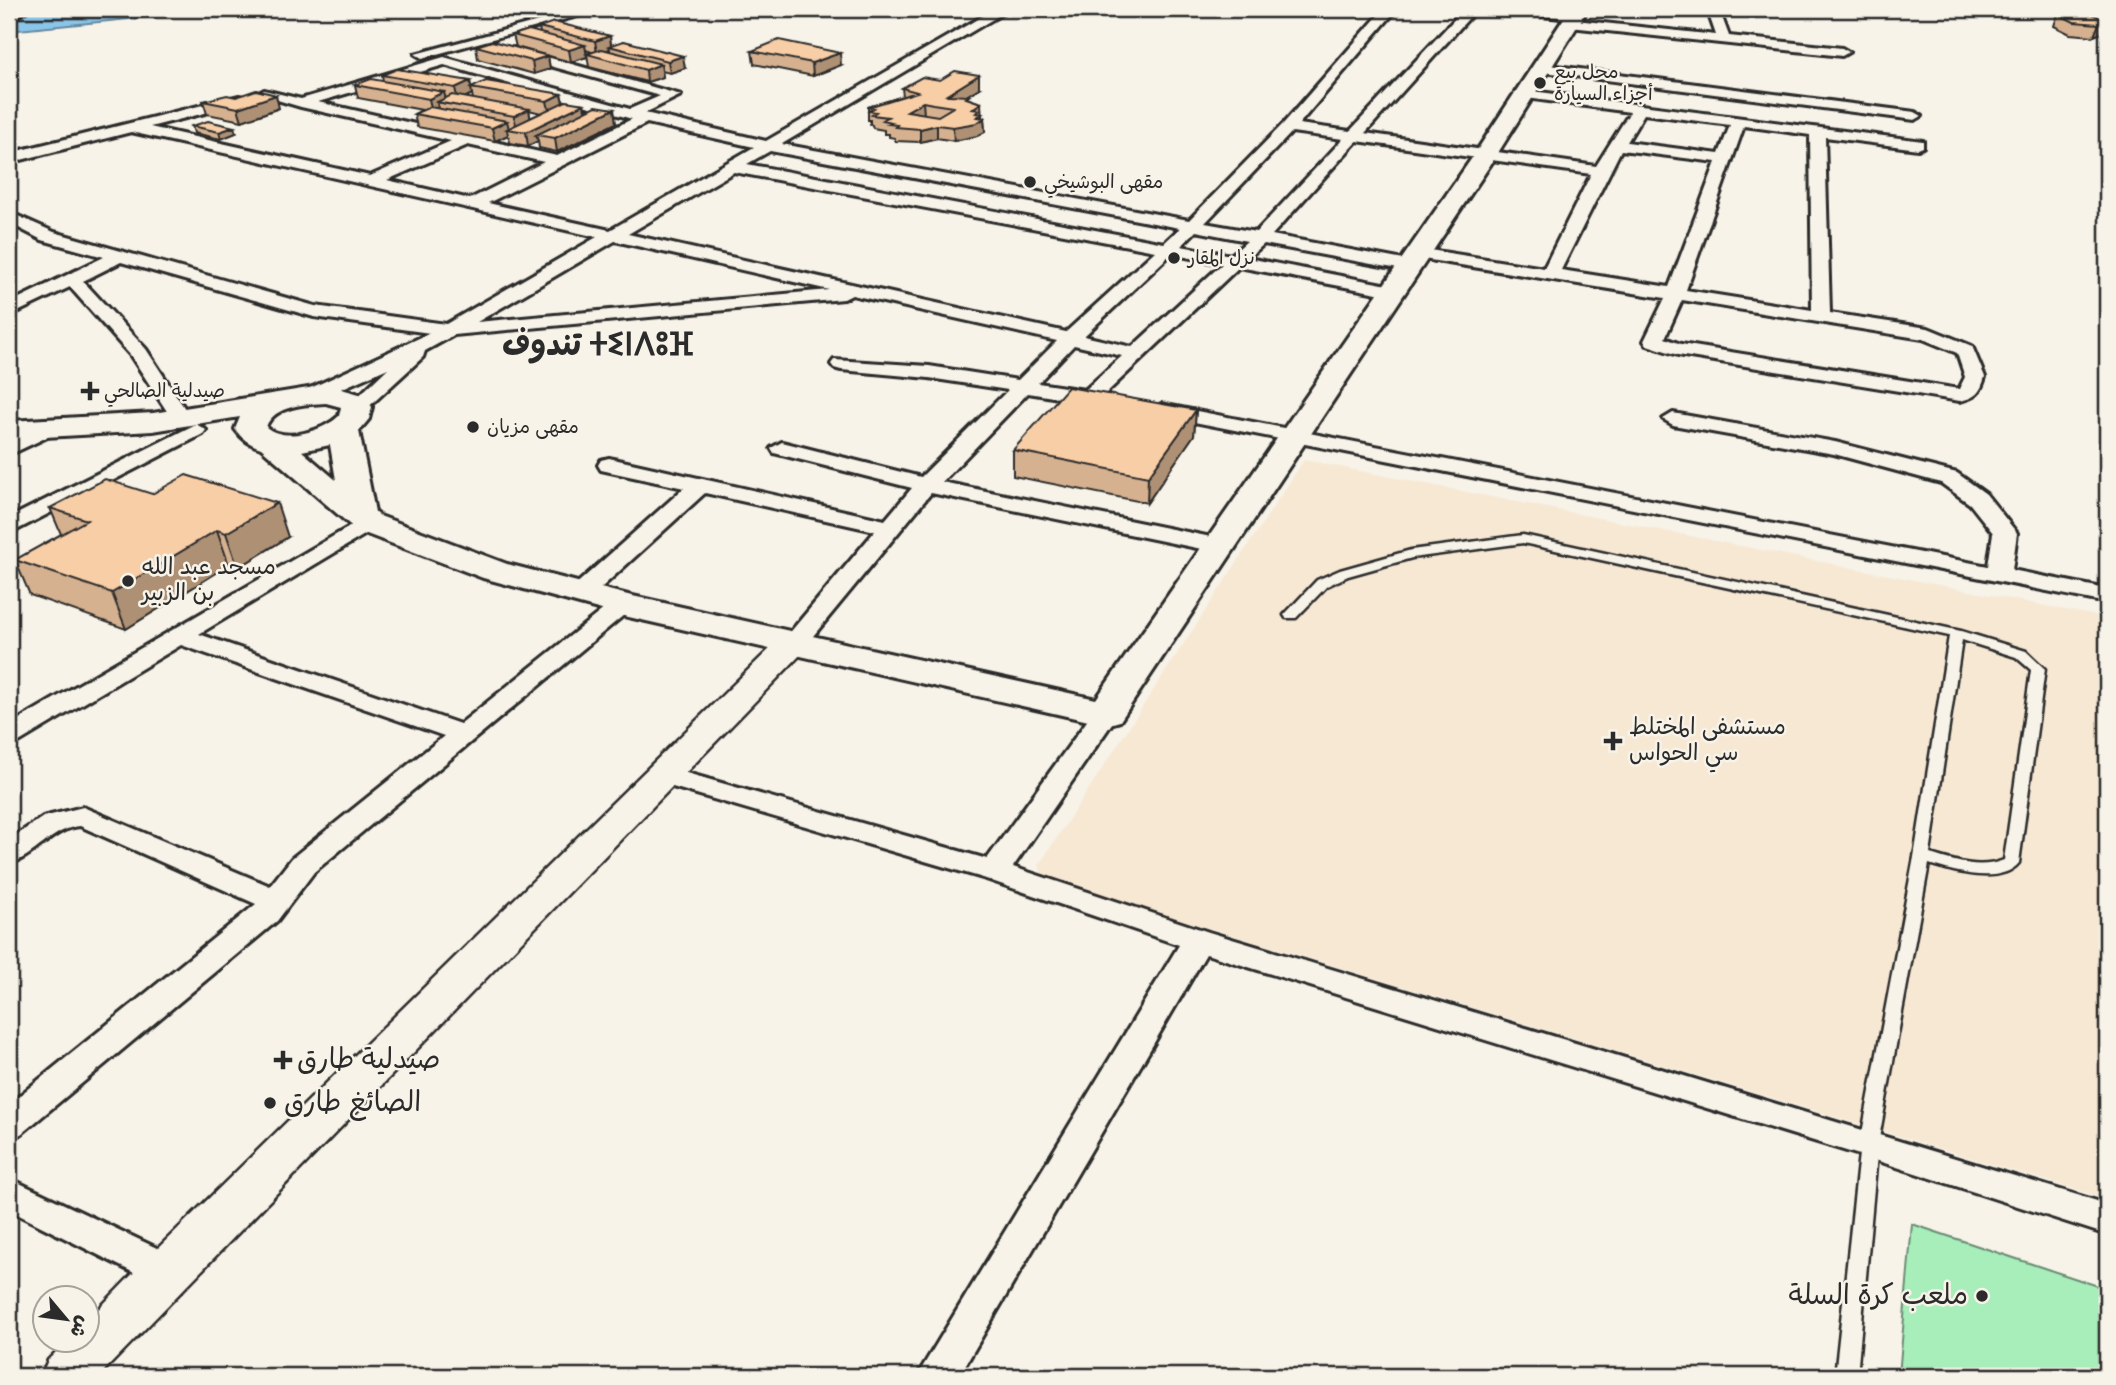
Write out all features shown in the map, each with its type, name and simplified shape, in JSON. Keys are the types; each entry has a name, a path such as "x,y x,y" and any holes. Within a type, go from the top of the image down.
{"main road":[{"path":"9,16 20,9"},
{"path":"298,398 258,413 251,421 250,429 364,519 495,571 624,605 1106,713 1485,156 1575,16"},
{"path":"9,430 176,422 298,398 341,397 350,418 364,519"},
{"path":"176,422 264,439 309,441 350,418"}],"street":[{"path":"353,72 597,9"},
{"path":"298,398 425,344 1004,9"},
{"path":"66,1376 167,1271 794,642 926,485 1070,340 1169,250 1289,127 1391,9"},
{"path":"1090,397 1260,238 1471,9"},
{"path":"1517,9 1724,39 1842,52"},
{"path":"1713,9 1724,39"},
{"path":"301,103 494,47 674,95 472,204"},
{"path":"444,61 638,116 765,145 1260,238 1413,260 1550,274 1676,293 1928,334 1952,342 1965,350 1975,377 1970,392 1945,393 1666,347 1654,341 1676,293 1739,121"},
{"path":"1541,68 1915,116"},
{"path":"9,158 292,87"},
{"path":"264,94 554,160"},
{"path":"1524,94 1918,144"},
{"path":"1550,274 1601,171 1639,109"},
{"path":"130,127 1138,354"},
{"path":"1289,127 1601,171"},
{"path":"1817,131 1821,317"},
{"path":"372,181 464,141"},
{"path":"1617,145 1725,159"},
{"path":"730,166 1393,291"},
{"path":"9,217 48,236 314,311 449,330 870,292"},
{"path":"9,310 120,256"},
{"path":"9,527 176,422 139,353 73,280"},
{"path":"350,418 425,344"},
{"path":"841,364 1023,386 1117,402"},
{"path":"1145,407 2107,597"},
{"path":"1673,419 1835,448 1949,478 1978,499 2005,533 1999,575"},
{"path":"9,449 53,428"},
{"path":"782,448 926,485 1221,546"},
{"path":"609,465 890,528"},
{"path":"581,593 700,485"},
{"path":"9,736 364,519"},
{"path":"9,1124 277,901 303,865 624,605"},
{"path":"177,635 464,734"},
{"path":"993,871 1106,713"},
{"path":"662,775 993,871 1198,940 1869,1144 2107,1220"},
{"path":"9,854 54,824 71,816 83,816 277,901"},
{"path":"937,1376 1198,940"},
{"path":"9,1194 167,1271"}],"lane":[{"path":"2073,9 2107,32"},
{"path":"1291,615 1322,583 1345,573 1411,554 1523,539 1956,634 2021,654 2038,669 2011,863 1995,871 1978,871 1922,858"},
{"path":"1846,1376 1869,1144 1922,858 1956,634"}],"shaded area":[{"name":"مستشفى المختلط سي الحواس","path":"1304,460 2107,618 2107,1199 1043,878 1039,865"}],"green space":[{"path":"1912,1224 2107,1289 2107,1376 1899,1376"}],"water":[{"path":"9,9 230,9 9,31"}],"building":[{"path":"2086,12 2107,20 2099,24 2074,22 2058,14"},
{"path":"554,22 610,36 595,41 539,27"},
{"path":"529,30 585,45 569,50 513,35"},
{"path":"779,40 840,53 812,63 752,51"},
{"path":"492,41 548,56 532,61 476,46"},
{"path":"624,41 683,56 668,61 609,46"},
{"path":"602,49 661,64 646,70 587,54"},
{"path":"397,69 470,81 455,88 382,75"},
{"path":"955,71 979,75 947,95 969,96 966,98 981,103 972,109 980,110 976,113 982,114 977,117 984,118 977,123 953,127 937,125 920,129 895,127 897,125 883,120 888,117 872,115 876,112 869,111 874,108 868,107 917,92 902,88 922,77 940,80","holes":["923,102 953,107 938,116 907,111"]},
{"path":"371,79 444,92 429,99 355,85"},
{"path":"486,81 561,94 547,101 471,88"},
{"path":"256,90 276,95 238,108 203,101 227,95 236,97"},
{"path":"452,95 529,109 514,116 437,102"},
{"path":"566,101 584,104 526,132 507,129"},
{"path":"596,106 614,109 555,138 536,135"},
{"path":"430,107 507,121 492,128 414,114"},
{"path":"208,121 234,127 219,132 192,126"},
{"path":"1068,387 1196,410 1148,477 1013,450"},
{"path":"186,475 277,503 226,533 217,530 112,593 15,560 87,520 50,508 105,479 152,494"}],"place":[{"name":"محل بيع أجزاء السيارة","path":"1540,83"},
{"name":"مقهى البوشيخي","path":"1030,182"},
{"name":"نزل المقار","path":"1174,258"},
{"name":"صيدلية الصالحي","path":"90,391"},
{"name":"مقهى مزيان","path":"473,427"},
{"name":"مسجد عبد الله بن الزبير","path":"128,581"},
{"name":"مستشفى المختلط سي الحواس","path":"1613,741"},
{"name":"صيدلية طارق","path":"283,1060"},
{"name":"الصائغ طارق","path":"270,1103"},
{"name":"ملعب كرة السلة","path":"1982,1296"}],"district":[{"name":"تندوف ⵜⵉⵏⴷⵓⴼ","path":"598,346"}]}
